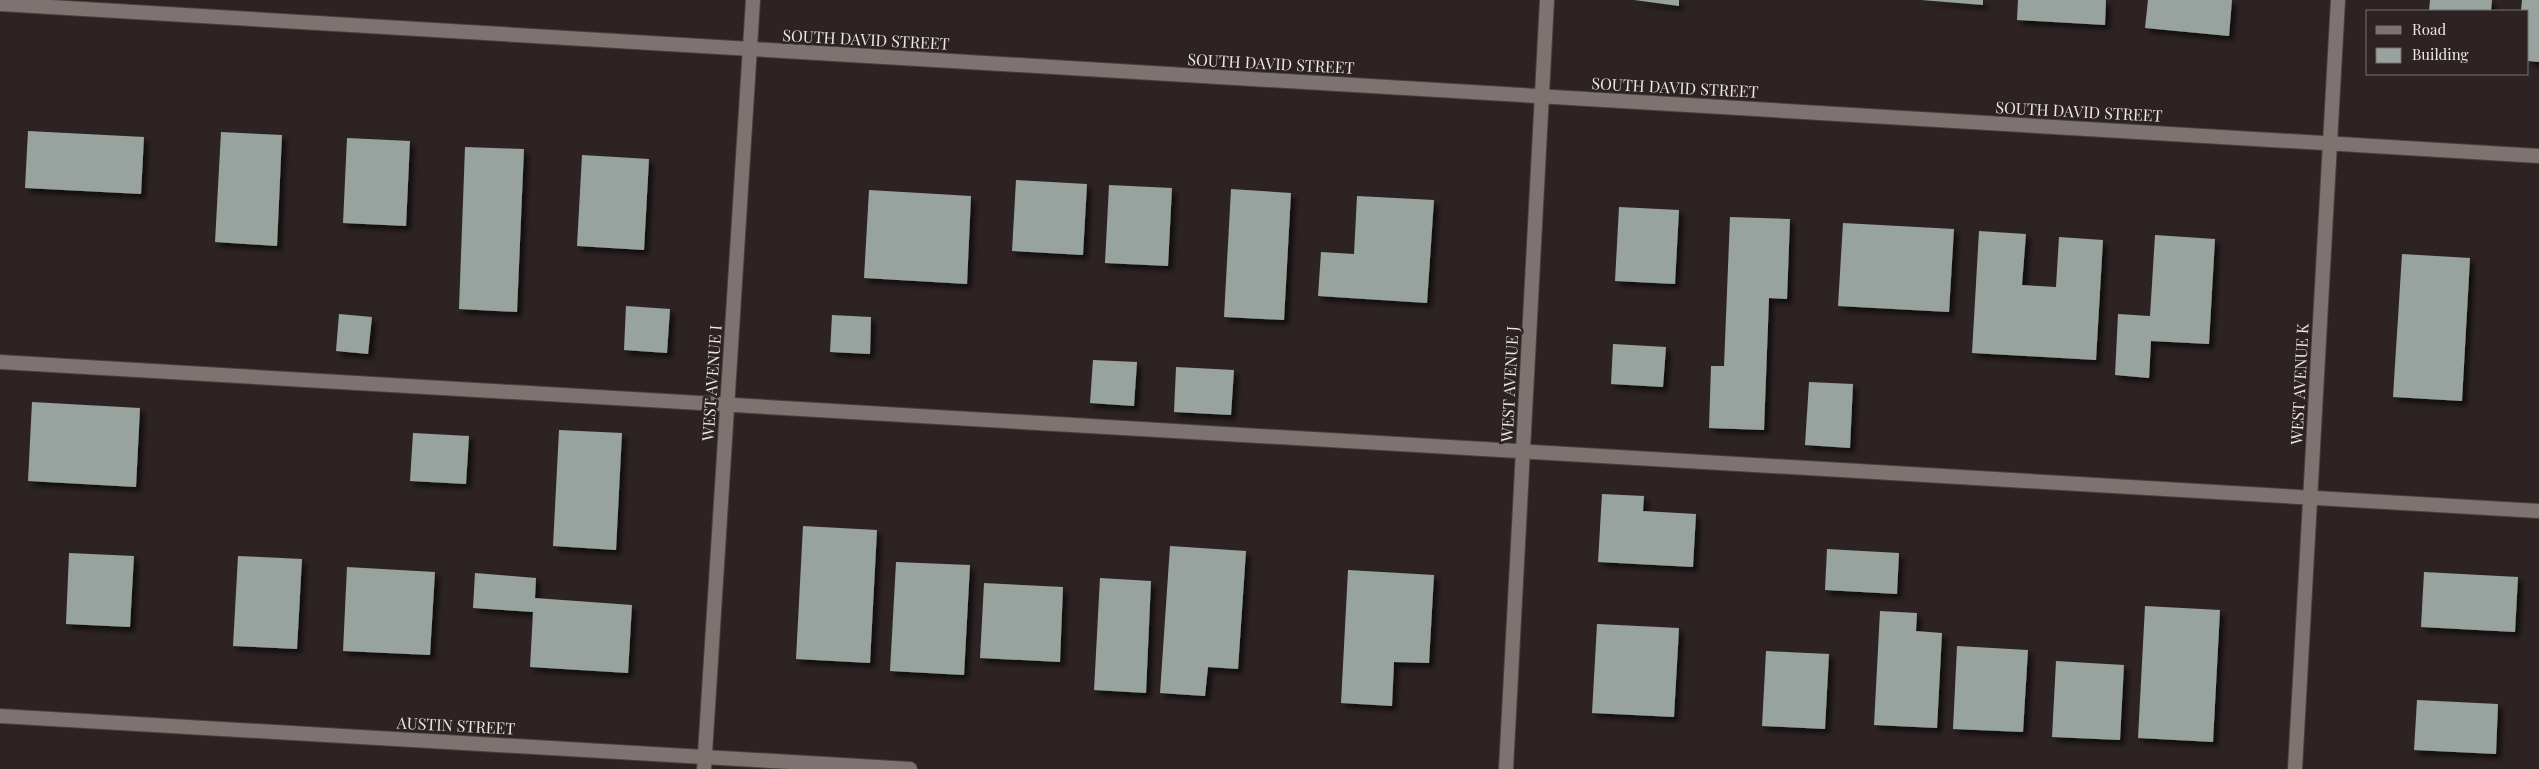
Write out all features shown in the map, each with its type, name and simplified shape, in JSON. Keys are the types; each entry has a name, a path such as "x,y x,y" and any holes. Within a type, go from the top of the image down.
{"street":[{"name":"WEST AVENUE I","path":"705,763 753,0"},
{"name":"WEST AVENUE J","path":"1506,769 1547,0"},
{"name":"WEST AVENUE K","path":"2295,769 2338,0"},
{"name":"SOUTH DAVID STREET","path":"0,4 2539,156"},
{"path":"0,362 2539,511"},
{"name":"AUSTIN STREET","path":"0,716 705,763 910,769"}],"building":[{"path":"1634,0 1679,0 1679,6"},
{"path":"1921,0 1983,0 1983,5"},
{"path":"2018,0 2106,0 2105,25 2017,20"},
{"path":"2148,0 2232,0 2229,36 2145,28"},
{"path":"2430,0 2492,0 2491,10 2429,10"},
{"path":"2522,0 2539,0 2539,62 2529,61 2529,10 2521,10"},
{"path":"28,131 144,137 141,194 25,188"},
{"path":"221,132 282,135 277,246 215,242"},
{"path":"347,138 410,141 406,226 343,223"},
{"path":"465,147 524,149 517,312 459,309"},
{"path":"582,155 649,159 644,250 577,246"},
{"path":"1016,180 1087,184 1083,255 1012,251"},
{"path":"1109,185 1172,188 1168,266 1105,263"},
{"path":"1231,189 1291,193 1284,320 1224,317"},
{"path":"869,190 971,196 967,284 864,278"},
{"path":"1357,196 1434,200 1427,303 1318,296 1321,252 1354,254"},
{"path":"1619,207 1679,210 1675,284 1615,281"},
{"path":"1730,217 1790,219 1787,299 1769,298 1764,430 1709,428 1711,366 1724,366"},
{"path":"1843,223 1954,229 1949,312 1838,306"},
{"path":"1979,231 2026,234 2022,285 2056,287 2059,237 2103,240 2096,360 1972,353"},
{"path":"2155,235 2215,239 2209,344 2151,341 2149,378 2115,375 2118,314 2150,316"},
{"path":"2402,254 2470,258 2462,401 2393,397"},
{"path":"626,306 670,309 667,353 624,350"},
{"path":"339,314 372,317 368,354 336,351"},
{"path":"832,315 871,317 870,354 830,352"},
{"path":"1613,344 1666,347 1663,387 1611,384"},
{"path":"1093,360 1137,362 1134,406 1090,403"},
{"path":"1176,367 1234,370 1231,415 1174,412"},
{"path":"1809,382 1853,384 1850,448 1805,445"},
{"path":"32,402 140,408 136,487 28,481"},
{"path":"559,430 622,433 616,550 553,546"},
{"path":"413,433 469,436 466,484 410,481"},
{"path":"1602,494 1644,496 1643,511 1696,514 1693,567 1598,562"},
{"path":"803,526 877,530 870,663 796,659"},
{"path":"1170,546 1246,551 1238,669 1208,667 1205,696 1160,693"},
{"path":"1827,549 1899,553 1897,594 1825,590"},
{"path":"69,553 134,556 130,627 66,624"},
{"path":"238,556 302,559 297,649 233,646"},
{"path":"896,562 970,565 964,675 890,671"},
{"path":"347,567 435,572 430,655 343,651"},
{"path":"1348,570 1434,575 1429,663 1394,662 1392,706 1341,703"},
{"path":"2424,572 2518,577 2515,632 2421,627"},
{"path":"475,573 536,578 535,598 632,605 628,673 530,667 533,612 473,608"},
{"path":"1100,578 1151,581 1146,693 1094,690"},
{"path":"984,583 1063,587 1060,662 980,658"},
{"path":"2145,606 2220,610 2213,742 2138,738"},
{"path":"1880,611 1917,613 1916,631 1942,633 1937,728 1874,725"},
{"path":"1597,624 1679,628 1674,717 1592,713"},
{"path":"1957,646 2028,650 2023,732 1953,729"},
{"path":"1766,651 1829,654 1825,729 1762,726"},
{"path":"2056,661 2124,665 2120,740 2052,737"},
{"path":"2417,700 2498,704 2496,754 2414,750"}]}
